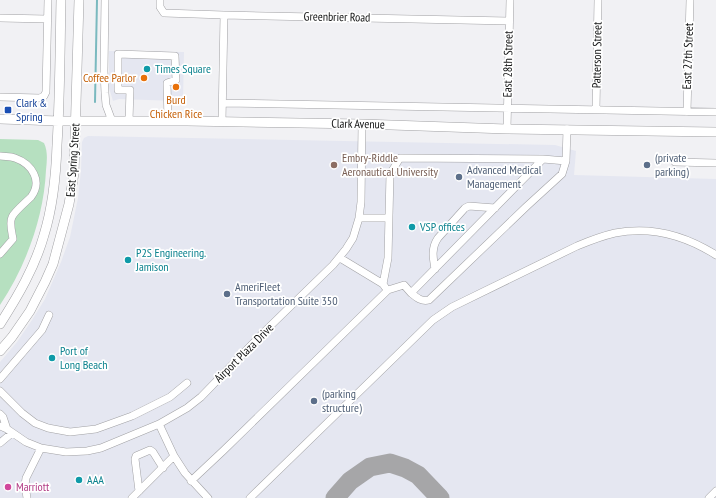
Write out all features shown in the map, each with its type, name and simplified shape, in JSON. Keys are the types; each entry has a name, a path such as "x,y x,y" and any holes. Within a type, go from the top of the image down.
{"main road":[{"name":"East Spring Street","path":"0,324 31,270 44,235 51,204 56,173 59,121 61,0"},
{"name":"East Spring Street","path":"0,351 30,311 53,264 64,227 72,188 79,121 79,0"},
{"name":"Clark Avenue","path":"0,119 362,124 507,129 716,132"}],"street":[{"path":"0,97 40,98 44,96 46,92 48,0"},
{"path":"105,0 104,71 106,104 109,121"},
{"name":"Greenbrier Road","path":"160,0 160,7 164,13 509,21"},
{"name":"East 28th Street","path":"507,129 510,0"},
{"name":"Patterson Street","path":"596,110 598,0"},
{"name":"East 27th Street","path":"687,112 690,0"},
{"path":"222,122 224,15"},
{"path":"0,18 47,19"},
{"path":"129,121 130,90 118,90 118,54 175,56 176,80 167,83 168,121"},
{"name":"Clark Avenue","path":"223,103 716,112"},
{"name":"Airport Plaza Drive","path":"0,426 26,442 41,448 66,452 88,451 101,448 159,424 187,408 201,397 340,258 353,238 359,218 361,202 362,124"},
{"path":"191,481 388,290 404,285 411,293 421,300 430,300 562,174 566,161 567,129"},
{"path":"0,156 14,158 27,165 34,173 36,181 32,196 12,217 11,223 13,239 0,254"},
{"path":"383,284 388,258 390,174 400,158 543,159 566,161"},
{"path":"411,293 543,159"},
{"path":"675,162 716,163"},
{"path":"435,269 433,256 434,244 465,208 469,206 496,208"},
{"path":"359,218 388,218"},
{"path":"250,498 433,320 452,307 577,246 596,238 616,233 634,231 674,236 706,249 716,256"},
{"path":"340,258 383,284 388,290"},
{"path":"0,379 42,330 49,314"},
{"path":"0,391 22,413 35,423 48,428 70,432 96,429 132,416 170,397 187,382"},
{"path":"0,414 10,431 0,443"},
{"path":"159,424 174,456 185,473 208,498"},
{"path":"27,498 25,489 26,478 41,448"},
{"path":"139,491 135,459 136,456 150,450 153,452 163,468"},
{"path":"132,498 174,456"},
{"path":"709,498 716,491"}],"shaded area":[{"path":"109,51 184,52 183,102 119,99 113,101 109,88"},
{"path":"88,136 555,145 576,151 574,175 716,179 716,498 0,498 0,362 17,342 45,299 61,262 70,237 78,198 82,142 84,138"}],"green space":[{"path":"0,139 38,140 44,143 47,163 42,205 32,240 18,274 0,305"}],"waterway":[{"path":"95,102 97,0"}],"taxiway":[{"path":"335,498 350,481 370,467 390,463 405,468 418,475 440,498"}],"place":[{"name":"Times Square","path":"147,69"},
{"name":"Coffee Parlor","path":"144,78"},
{"name":"Burd Chicken Rice","path":"176,87"},
{"name":"Clark & Spring","path":"8,110"},
{"name":"Embry-Riddle Aeronautical University","path":"334,165"},
{"name":"(private parking)","path":"647,165"},
{"name":"Advanced Medical Management","path":"459,177"},
{"name":"VSP offices","path":"412,227"},
{"name":"P2S Engineering. Jamison","path":"128,260"},
{"name":"AmeriFleet Transportation Suite 350","path":"227,294"},
{"name":"Port of Long Beach","path":"52,358"},
{"name":"(parking structure)","path":"314,401"},
{"name":"AAA","path":"79,480"},
{"name":"Marriott","path":"8,487"}]}
